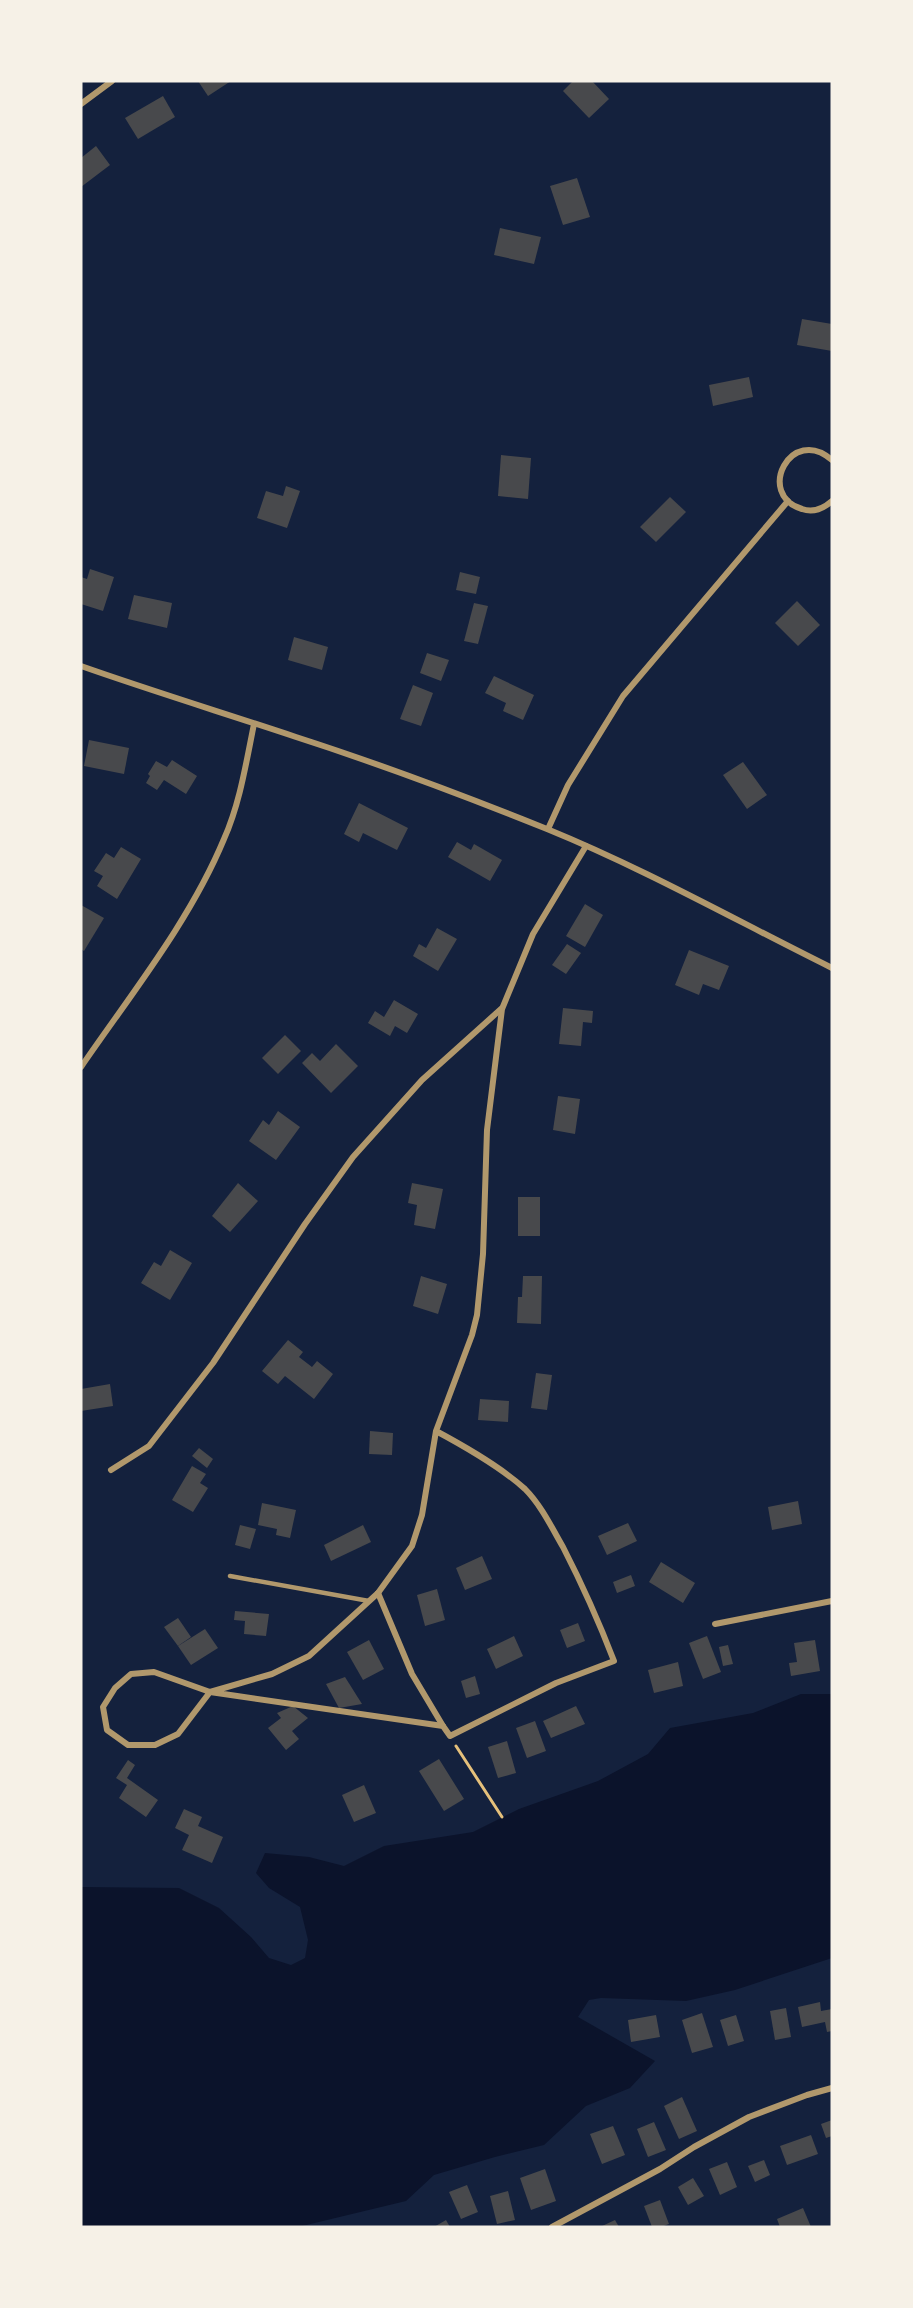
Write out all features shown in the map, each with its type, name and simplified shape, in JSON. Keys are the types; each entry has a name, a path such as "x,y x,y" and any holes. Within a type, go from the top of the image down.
{"street":[{"path":"81,104 112,81"},
{"path":"832,460 826,454 812,450 798,452 790,458 780,474 783,493 796,507 806,511 816,510 832,501"},
{"path":"548,829 568,785 622,696 788,501"},
{"path":"81,666 296,737 548,829 654,877 832,968"},
{"path":"81,1067 165,945 208,875 225,837 238,799 254,724"},
{"path":"443,1726 210,1692 154,1672 131,1674 115,1688 103,1707 106,1730 128,1745 155,1745 178,1734 210,1692 272,1674 309,1656 378,1593 412,1546 422,1515 436,1431 472,1335 477,1315 483,1254 487,1130 502,1009 533,934 586,846"},
{"path":"111,1470 148,1446 163,1428 213,1363 305,1224 353,1157 422,1080 502,1009"},
{"path":"378,1593 412,1674 450,1736 556,1683 614,1661 596,1615 569,1559 549,1522 525,1490 473,1452 436,1431"},
{"path":"715,1624 832,1601"},
{"path":"552,2227 660,2169 694,2147 749,2117 832,2088"}],"lane":[{"path":"230,1576 369,1601"}],"path":[{"path":"450,1736 502,1817"}],"water":[{"path":"801,1694 832,1694 832,1958 735,1990 686,2001 601,1998 589,2000 578,2017 655,2061 630,2088 586,2106 544,2145 434,2175 406,2201 298,2227 81,2227 81,1887 179,1888 219,1908 251,1937 269,1958 291,1965 305,1958 308,1940 300,1907 269,1888 256,1873 265,1853 309,1857 344,1866 384,1846 473,1832 519,1809 598,1781 648,1754 670,1728 753,1713"}],"building":[{"path":"198,81 231,81 208,96"},
{"path":"573,81 592,81 609,99 589,118 563,91"},
{"path":"163,96 175,117 138,139 125,118"},
{"path":"96,146 110,165 81,187 81,158"},
{"path":"577,178 590,217 563,225 550,186"},
{"path":"500,228 541,237 534,264 494,255"},
{"path":"802,319 832,324 832,351 797,345"},
{"path":"749,377 753,397 713,406 709,385"},
{"path":"501,455 531,458 528,499 498,496"},
{"path":"286,486 300,491 287,528 257,518 266,491 283,496"},
{"path":"670,497 686,512 656,542 640,527"},
{"path":"90,569 114,577 103,611 81,604 81,577 87,579"},
{"path":"460,572 480,577 476,594 456,590"},
{"path":"134,595 172,603 167,628 128,619"},
{"path":"797,601 820,625 798,646 775,623"},
{"path":"474,603 488,606 478,644 464,641"},
{"path":"294,637 328,647 322,670 288,660"},
{"path":"427,653 449,660 441,681 420,673"},
{"path":"494,676 534,695 523,720 503,711 506,703 485,693"},
{"path":"413,685 433,693 421,726 400,719"},
{"path":"89,740 129,748 124,774 84,766"},
{"path":"172,760 197,776 186,794 164,780 157,790 146,783 150,776 148,774 156,761 167,767"},
{"path":"743,762 767,795 747,809 723,775"},
{"path":"359,803 408,828 397,850 363,833 359,842 344,834"},
{"path":"457,842 471,850 474,844 502,860 490,881 448,857"},
{"path":"121,847 141,859 117,899 97,886 103,876 94,871 106,853 114,858"},
{"path":"585,904 603,915 585,947 566,936"},
{"path":"81,905 104,918 84,951 81,949"},
{"path":"437,928 457,939 438,971 413,956 419,944 426,948"},
{"path":"567,944 581,953 566,974 552,965"},
{"path":"689,950 729,966 719,990 703,984 699,995 675,985"},
{"path":"394,1000 418,1014 407,1033 395,1026 390,1036 368,1023 375,1011 384,1017"},
{"path":"563,1008 593,1011 592,1023 583,1022 581,1046 559,1044"},
{"path":"285,1035 301,1051 278,1074 262,1058"},
{"path":"336,1044 358,1066 331,1093 302,1063 312,1053 320,1061"},
{"path":"558,1096 580,1099 575,1134 553,1130"},
{"path":"278,1111 300,1127 276,1160 249,1141 263,1120 269,1125"},
{"path":"238,1183 258,1201 230,1232 212,1216"},
{"path":"412,1183 443,1189 435,1229 414,1225 417,1205 408,1203"},
{"path":"518,1197 540,1197 540,1236 518,1236"},
{"path":"170,1250 192,1263 170,1300 141,1283 154,1262 161,1266"},
{"path":"421,1276 447,1284 438,1314 413,1306"},
{"path":"523,1276 542,1276 541,1324 517,1323 518,1297 522,1297"},
{"path":"288,1340 303,1352 299,1357 312,1367 317,1361 333,1374 314,1399 285,1376 278,1384 262,1371"},
{"path":"536,1373 552,1375 547,1410 531,1408"},
{"path":"110,1384 113,1406 81,1411 81,1389"},
{"path":"480,1399 509,1401 508,1422 478,1420"},
{"path":"370,1431 393,1433 392,1455 369,1454"},
{"path":"199,1448 213,1459 207,1468 192,1456"},
{"path":"192,1466 206,1474 200,1483 208,1488 193,1512 172,1500"},
{"path":"798,1501 802,1524 772,1530 768,1507"},
{"path":"262,1503 296,1510 290,1538 276,1535 277,1529 258,1525"},
{"path":"628,1523 637,1541 607,1555 598,1536"},
{"path":"240,1525 256,1529 250,1549 235,1545"},
{"path":"363,1525 371,1542 331,1561 324,1545"},
{"path":"482,1556 492,1579 465,1590 456,1568"},
{"path":"661,1562 695,1583 683,1603 649,1582"},
{"path":"631,1575 635,1586 617,1593 613,1582"},
{"path":"437,1589 445,1620 425,1626 417,1595"},
{"path":"235,1611 269,1614 266,1636 244,1634 245,1621 234,1620"},
{"path":"178,1618 191,1637 178,1646 164,1627"},
{"path":"578,1623 585,1641 567,1648 560,1630"},
{"path":"205,1629 218,1648 191,1665 178,1646"},
{"path":"514,1636 523,1656 496,1669 487,1649"},
{"path":"707,1636 721,1672 703,1679 689,1643"},
{"path":"369,1640 384,1669 363,1680 347,1652"},
{"path":"815,1640 820,1671 791,1676 789,1663 797,1662 794,1643"},
{"path":"728,1645 733,1664 723,1666 719,1647"},
{"path":"678,1662 683,1686 654,1693 648,1670"},
{"path":"475,1676 480,1694 466,1698 461,1681"},
{"path":"345,1677 362,1704 339,1708 326,1684"},
{"path":"293,1706 308,1718 292,1731 299,1739 286,1750 268,1728 281,1718 277,1713"},
{"path":"576,1706 585,1724 551,1738 543,1721"},
{"path":"535,1721 546,1751 527,1758 516,1728"},
{"path":"507,1741 516,1773 498,1778 488,1747"},
{"path":"439,1759 464,1799 444,1811 419,1771"},
{"path":"128,1760 135,1765 127,1778 158,1800 146,1817 119,1798 127,1785 116,1778"},
{"path":"364,1785 376,1813 354,1822 342,1795"},
{"path":"184,1809 202,1817 198,1826 223,1837 212,1863 182,1850 189,1835 175,1828"},
{"path":"820,2002 821,2011 832,2009 832,2031 827,2032 825,2022 802,2027 798,2007"},
{"path":"786,2008 791,2037 775,2040 770,2011"},
{"path":"702,2013 713,2047 692,2053 682,2020"},
{"path":"656,2015 660,2037 631,2042 628,2020"},
{"path":"736,2015 744,2041 728,2046 720,2020"},
{"path":"682,2097 697,2131 679,2139 664,2106"},
{"path":"832,2120 832,2136 826,2138 821,2124"},
{"path":"654,2122 666,2150 648,2157 637,2129"},
{"path":"613,2126 625,2155 602,2164 590,2134"},
{"path":"811,2135 818,2154 787,2165 780,2146"},
{"path":"764,2160 770,2175 755,2182 748,2166"},
{"path":"727,2162 737,2187 720,2195 709,2169"},
{"path":"545,2169 556,2201 531,2210 520,2178"},
{"path":"693,2178 704,2196 688,2205 678,2187"},
{"path":"467,2185 478,2212 461,2219 449,2192"},
{"path":"508,2191 515,2220 497,2224 490,2196"},
{"path":"660,2200 669,2224 652,2227 644,2206"},
{"path":"803,2208 811,2227 780,2227 777,2219"},
{"path":"446,2220 450,2227 434,2227"},
{"path":"615,2220 619,2227 600,2227"}]}
